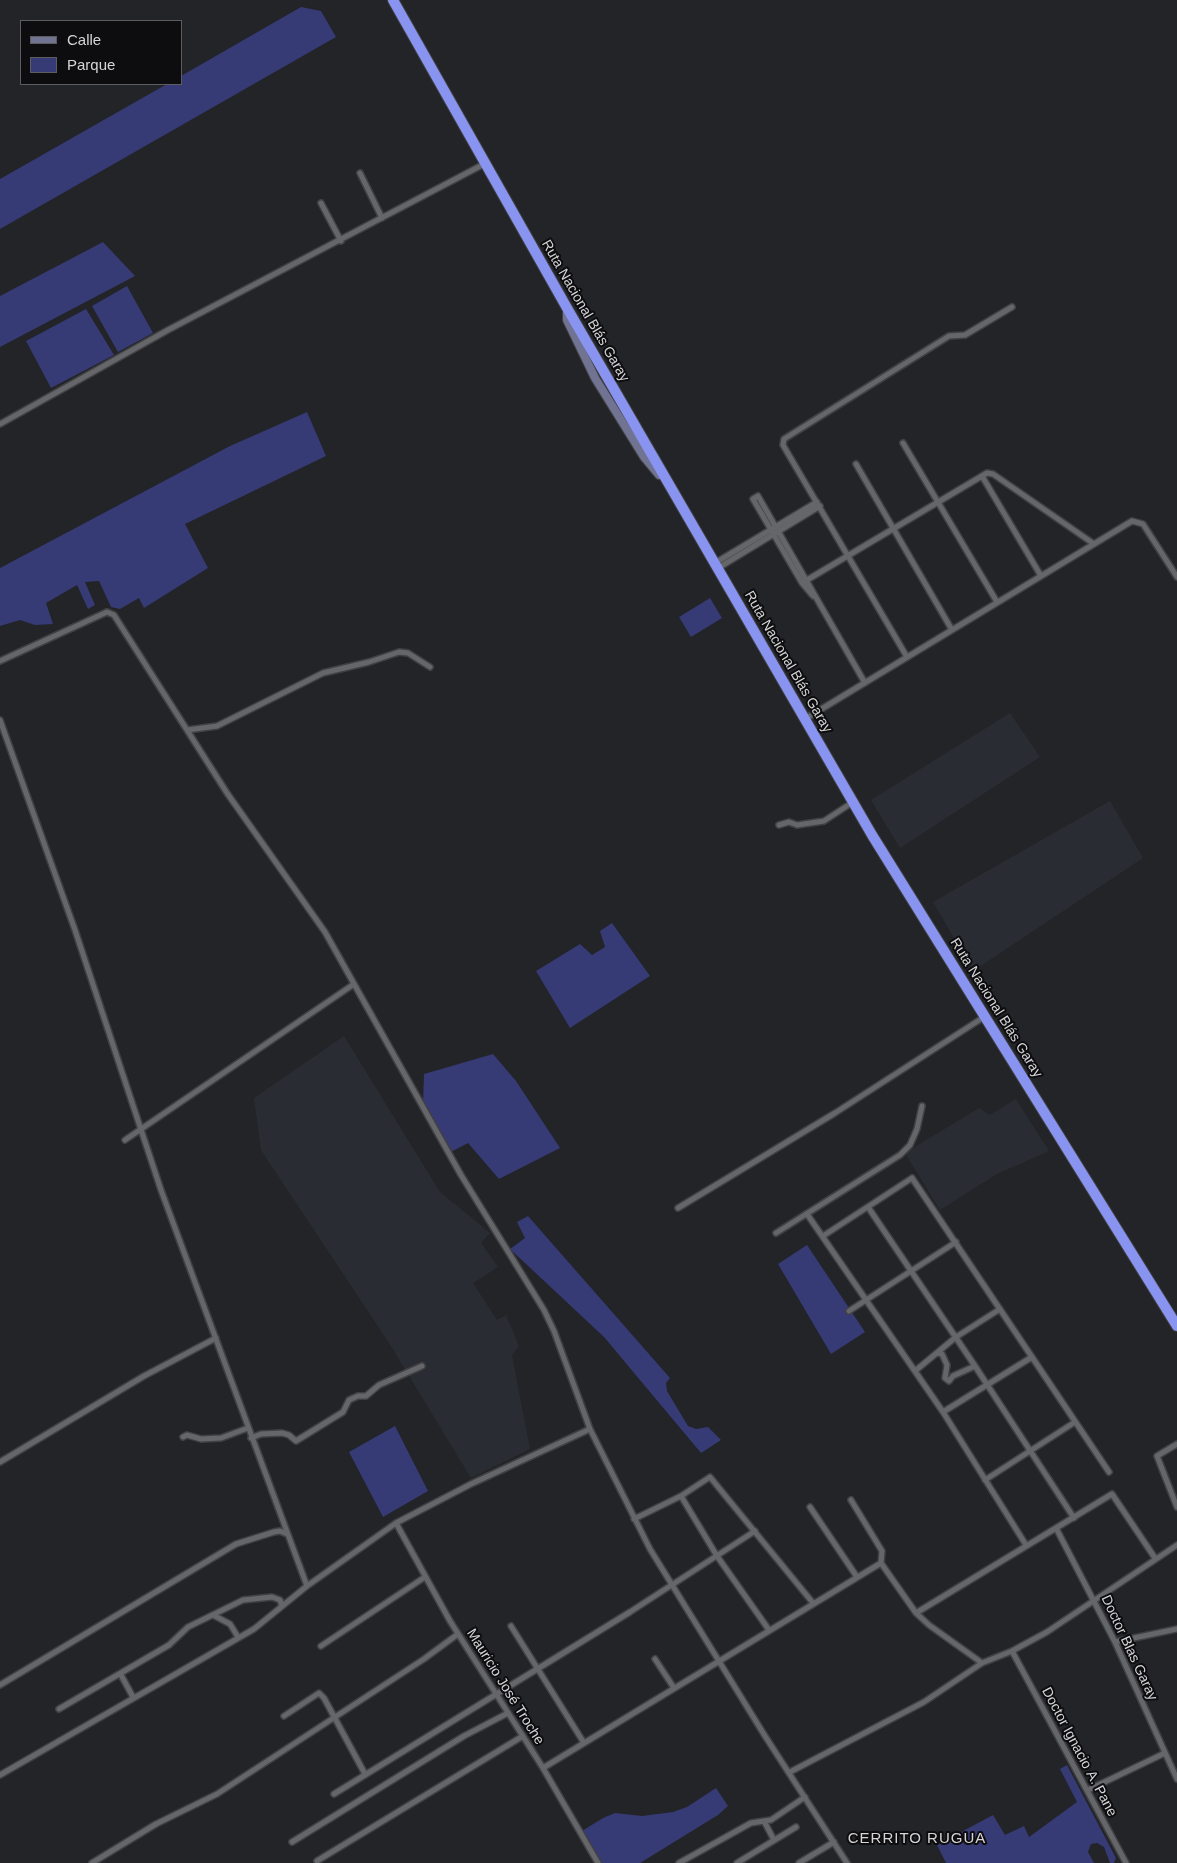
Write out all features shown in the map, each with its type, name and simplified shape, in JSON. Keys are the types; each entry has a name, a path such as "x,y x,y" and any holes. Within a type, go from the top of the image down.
{"highway":[{"name":"Ruta Nacional Blás Garay","path":"393,0 567,308 853,802 984,1017 1177,1326"}],"street":[{"path":"0,424 168,330 486,163"},
{"path":"360,173 382,218"},
{"path":"321,203 340,240"},
{"path":"907,657 783,445 784,440 949,336 965,335 1012,307"},
{"path":"902,442 997,602"},
{"path":"856,464 952,630"},
{"path":"802,583 982,476 992,474 1094,544"},
{"path":"982,476 1040,576"},
{"path":"813,596 807,580 774,530 753,499 758,496 774,530 802,583 813,596 865,683"},
{"path":"716,566 818,504"},
{"path":"804,719 1132,521 1138,521 1143,524 1177,577"},
{"path":"0,661 111,612 154,674 227,793 325,932 461,1175 544,1310 554,1331 590,1429 634,1519 671,1586 847,1863"},
{"path":"187,730 217,726 323,673 369,662 399,652 408,654 430,667"},
{"path":"0,720 75,930 143,1130 161,1190 306,1586"},
{"path":"780,825 789,822 797,825 824,821 853,802"},
{"path":"125,1140 143,1130 354,984"},
{"path":"678,1208 835,1113 984,1017"},
{"path":"776,1233 900,1155 910,1145 918,1129 922,1106"},
{"path":"823,1236 912,1178 1109,1472"},
{"path":"868,1208 988,1385 1074,1518"},
{"path":"807,1214 944,1412 1026,1545"},
{"path":"849,1311 956,1242"},
{"path":"914,1371 956,1337 1000,1309"},
{"path":"0,1462 144,1376 216,1338"},
{"path":"938,1353 947,1365 945,1378 949,1381 953,1376 975,1366"},
{"path":"944,1412 1032,1357"},
{"path":"251,1438 261,1434 282,1433 289,1435 296,1441 334,1419 343,1412 349,1400 358,1396 366,1396 379,1385 422,1366"},
{"path":"986,1480 1075,1422"},
{"path":"183,1437 187,1435 201,1439 221,1438 248,1428"},
{"path":"0,1775 254,1629 306,1586 396,1523 471,1484 590,1429"},
{"path":"1177,1444 1157,1456 1177,1506"},
{"path":"634,1519 681,1496 710,1477 814,1603"},
{"path":"916,1613 1112,1494 1155,1558"},
{"path":"681,1496 717,1556 769,1630"},
{"path":"851,1500 882,1551 881,1563 916,1613 929,1625 982,1662"},
{"path":"810,1507 857,1577"},
{"name":"Mauricio José Troche","path":"396,1523 458,1634 543,1768 598,1863"},
{"name":"Doctor Blas Garay","path":"1056,1528 1115,1642 1177,1779"},
{"path":"0,1686 236,1544 274,1532 280,1531 287,1534"},
{"path":"334,1794 755,1532"},
{"path":"790,1772 924,1702 982,1662 1012,1651 1048,1632 1095,1602 1155,1558 1177,1545"},
{"path":"543,1768 718,1660 881,1563"},
{"path":"321,1646 425,1577"},
{"path":"59,1709 121,1675 169,1645 188,1627 243,1600 272,1597 280,1600 282,1606"},
{"path":"212,1615 230,1624 238,1637"},
{"path":"511,1626 584,1743"},
{"path":"1115,1642 1177,1629"},
{"path":"92,1863 156,1824 217,1794 458,1634"},
{"name":"Doctor Ignacio A. Pane","path":"1012,1651 1126,1863"},
{"path":"656,1659 674,1688"},
{"path":"121,1675 133,1697"},
{"path":"284,1716 319,1694 364,1774"},
{"path":"292,1842 464,1736 508,1713"},
{"path":"317,1861 523,1736"},
{"path":"1088,1790 1165,1753"},
{"path":"1170,1765 1177,1763"},
{"path":"678,1863 751,1823 765,1823 806,1797"},
{"path":"765,1823 774,1840"},
{"path":"737,1863 796,1827"},
{"path":"799,1863 834,1842"}],"shaded area":[{"path":"1010,713 1040,757 900,848 871,800"},
{"path":"1110,801 1143,858 973,971 933,902"},
{"path":"344,1036 440,1192 490,1233 481,1243 498,1267 473,1283 497,1320 506,1315 519,1346 512,1355 530,1449 471,1478 389,1343 261,1150 254,1098"},
{"path":"1016,1099 1049,1151 997,1174 940,1210 905,1153 979,1108 990,1115"}],"green space":[{"path":"301,7 321,11 336,37 0,229 0,179 165,85 182,85 182,75"},
{"path":"103,242 135,276 0,347 0,296"},
{"path":"127,286 153,333 118,352 92,306"},
{"path":"86,309 114,355 51,388 26,341"},
{"path":"307,412 326,456 185,524 208,568 144,608 139,598 120,609 111,607 99,581 85,582 95,605 88,609 77,585 46,603 53,624 35,625 20,620 0,626 0,568 230,446"},
{"path":"710,598 722,618 691,637 679,617"},
{"path":"612,923 650,976 570,1028 536,971 580,944 592,955 605,947 600,931"},
{"path":"493,1054 516,1081 560,1148 499,1179 468,1143 451,1152 423,1102 424,1074"},
{"path":"528,1216 670,1378 666,1383 667,1391 688,1426 696,1429 708,1427 721,1440 701,1453 604,1337 510,1249 525,1238 517,1222"},
{"path":"807,1245 865,1332 831,1354 778,1264"},
{"path":"395,1426 428,1491 383,1517 349,1452"},
{"path":"1067,1765 1116,1858 1114,1863 1110,1863 1104,1847 1097,1843 1091,1844 1088,1852 1094,1863 946,1863 937,1845 993,1815 1005,1835 1024,1826 1029,1837 1077,1802 1060,1769"},
{"path":"716,1788 728,1806 718,1815 640,1863 601,1863 582,1831 615,1813 642,1816 673,1812 687,1807"}],"district":[{"name":"CERRITO RUGUA","path":"917,1839"}]}
